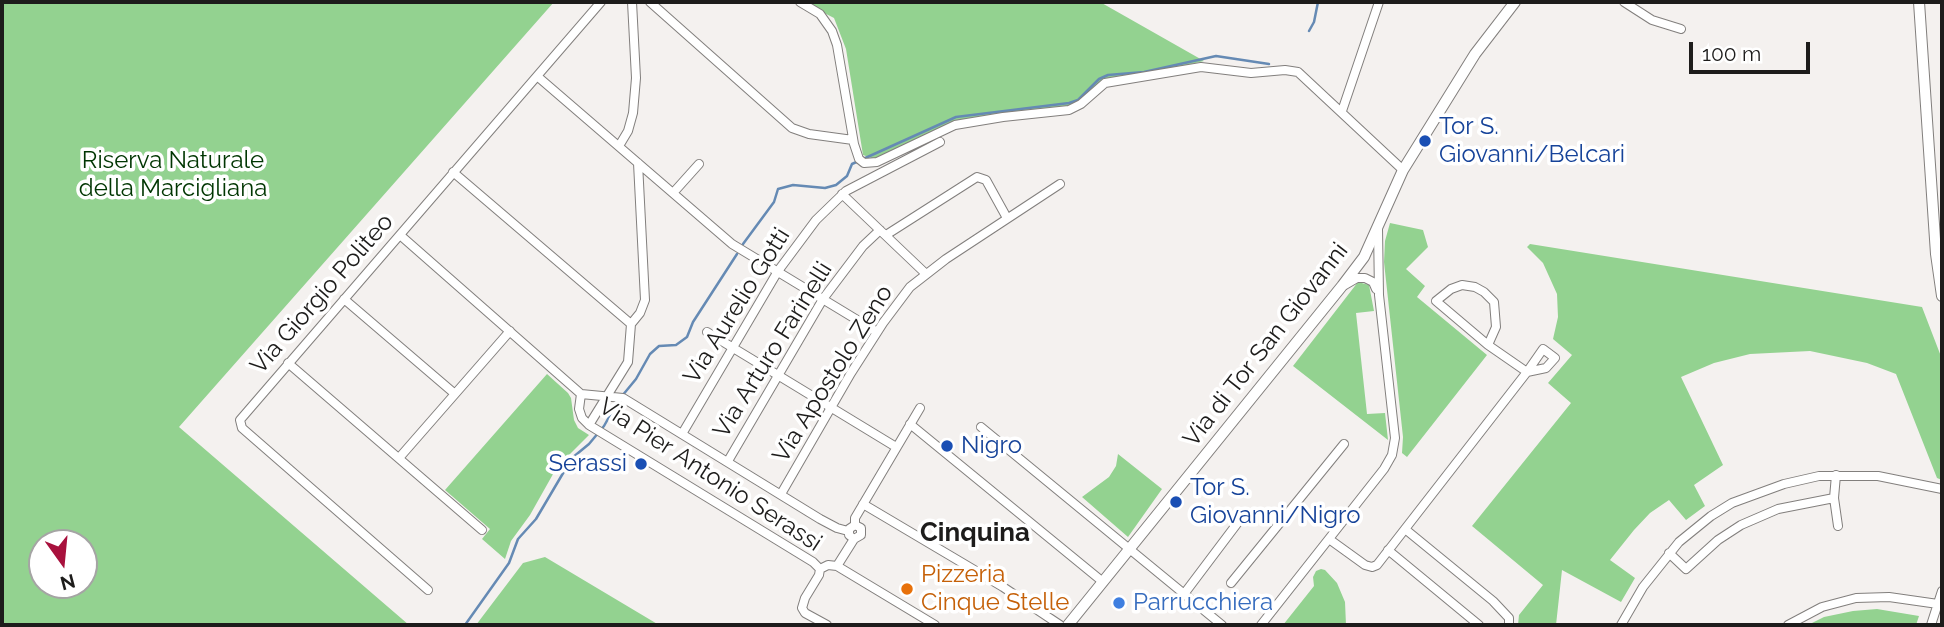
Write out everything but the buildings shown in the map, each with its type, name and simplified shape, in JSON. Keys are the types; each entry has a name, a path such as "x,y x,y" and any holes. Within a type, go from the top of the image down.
{"street":[{"name":"Via Giorgio Politeo","path":"428,590 240,426 241,418 601,2"},
{"path":"619,146 628,131 633,113 636,78 632,2"},
{"path":"650,2 792,128 809,134 853,141"},
{"path":"800,2 820,14 832,31 837,45 853,141 862,162 869,164 955,125 1069,110 1082,104 1105,83 1149,77 1187,67 1201,67 1251,73 1294,71 1302,74 1403,170"},
{"path":"1342,111 1379,2"},
{"name":"Via di Tor San Giovanni","path":"1068,625 1364,257 1403,170 1475,54 1516,2"},
{"path":"1624,2 1652,20 1681,29"},
{"path":"1919,2 1936,254 1942,296"},
{"path":"537,76 732,244 877,332"},
{"name":"Via Aurelio Gotti","path":"682,434 778,271 807,230 842,194 884,169 940,142"},
{"path":"879,161 884,169"},
{"path":"592,428 628,362 631,324 640,313 645,300 638,163"},
{"path":"673,193 699,163"},
{"path":"453,172 631,324"},
{"name":"Via Arturo Farinelli","path":"727,461 822,299 863,246 977,177 986,180 1007,218"},
{"name":"Via Apostolo Zeno","path":"780,494 877,332 906,292 925,273 1060,184"},
{"path":"842,194 925,273"},
{"path":"1261,625 1384,469 1392,455 1395,438 1379,295 1378,225"},
{"path":"400,235 581,394 624,398 837,528 861,528 860,537 854,539 837,566 935,625"},
{"path":"1342,286 1357,278 1365,278 1373,282 1379,295"},
{"path":"1329,539 1366,565 1377,565 1527,372 1489,345 1436,301 1451,289 1462,285 1484,292 1493,302 1496,327 1489,345"},
{"path":"344,299 455,394"},
{"path":"399,458 510,331"},
{"path":"707,331 896,447"},
{"path":"288,363 482,530"},
{"name":"Via Pier Antonio Serassi","path":"581,394 579,409 582,418 592,428 804,556 820,569 828,565 837,566"},
{"path":"851,528 920,408"},
{"path":"910,424 1103,582"},
{"path":"981,428 1222,625"},
{"path":"1231,583 1344,444"},
{"path":"1836,475 1834,498 1838,526"},
{"path":"1621,625 1643,587 1669,553 1711,516 1732,503 1784,484 1818,476 1878,476 1941,491"},
{"path":"1669,553 1686,569 1718,540 1741,525 1778,509 1834,498"},
{"path":"863,504 1003,587 1060,625"},
{"path":"1184,594 1239,521"},
{"path":"1405,529 1493,601 1509,618 1509,625"},
{"path":"1388,550 1479,625"},
{"path":"820,569 802,608 805,613 827,625"},
{"path":"1931,625 1942,591"},
{"path":"1788,625 1822,607 1856,598 1889,597 1938,604"}],"green space":[{"name":"Riserva Naturale della Marcigliana","path":"2,2 554,2 179,427 409,625 2,625"},
{"path":"803,2 1100,2 1204,61 1141,76 1123,76 1079,104 1051,110 955,121 874,159 863,155 846,49 834,18"},
{"path":"1390,223 1423,230 1428,247 1406,269 1425,286 1417,297 1487,355 1407,457 1402,453 1403,437 1384,262 1385,241"},
{"path":"1530,244 1922,307 1942,359 1942,480 1937,478 1896,374 1867,363 1810,351 1750,354 1714,363 1681,377 1723,465 1694,485 1705,506 1686,520 1669,500 1650,513 1634,530 1610,560 1635,578 1621,602 1562,570 1556,625 1518,625 1519,615 1543,585 1472,526 1571,403 1548,383 1572,355 1553,339 1558,317 1557,294 1543,263 1527,247"},
{"path":"1358,282 1369,285 1374,311 1356,313 1367,414 1385,413 1388,440 1293,366"},
{"path":"547,374 568,393 578,428 589,435 557,467 530,515 511,541 505,559 482,539 490,529 445,490"},
{"path":"1118,454 1162,489 1128,537 1082,497 1109,477 1116,466"},
{"path":"545,557 659,625 476,625 523,563"},
{"path":"1321,569 1337,583 1345,602 1346,625 1283,625 1314,586 1313,577 1316,571"},
{"path":"1877,609 1919,616 1916,625 1808,625 1824,617"}],"waterway":[{"path":"1309,31 1314,22 1318,2"},
{"path":"743,244 774,202 778,189 793,185 825,188 836,185 847,176 852,164 956,117 1069,103 1078,100 1099,79 1108,75 1144,72 1216,56 1269,64"},
{"path":"622,396 636,379 650,354 659,346 676,345 687,337 693,322 737,254"},
{"path":"465,625 509,563 518,539 536,519 572,458 589,444 604,426 618,401"}],"place":[{"name":"Tor S. Giovanni/Belcari","path":"1425,141"},
{"name":"Nigro","path":"947,446"},
{"name":"Serassi","path":"641,464"},
{"name":"Tor S. Giovanni/Nigro","path":"1176,502"},
{"name":"Pizzeria Cinque Stelle","path":"907,589"},
{"name":"Parrucchiera","path":"1119,603"}],"district":[{"name":"Cinquina","path":"975,533"}]}
